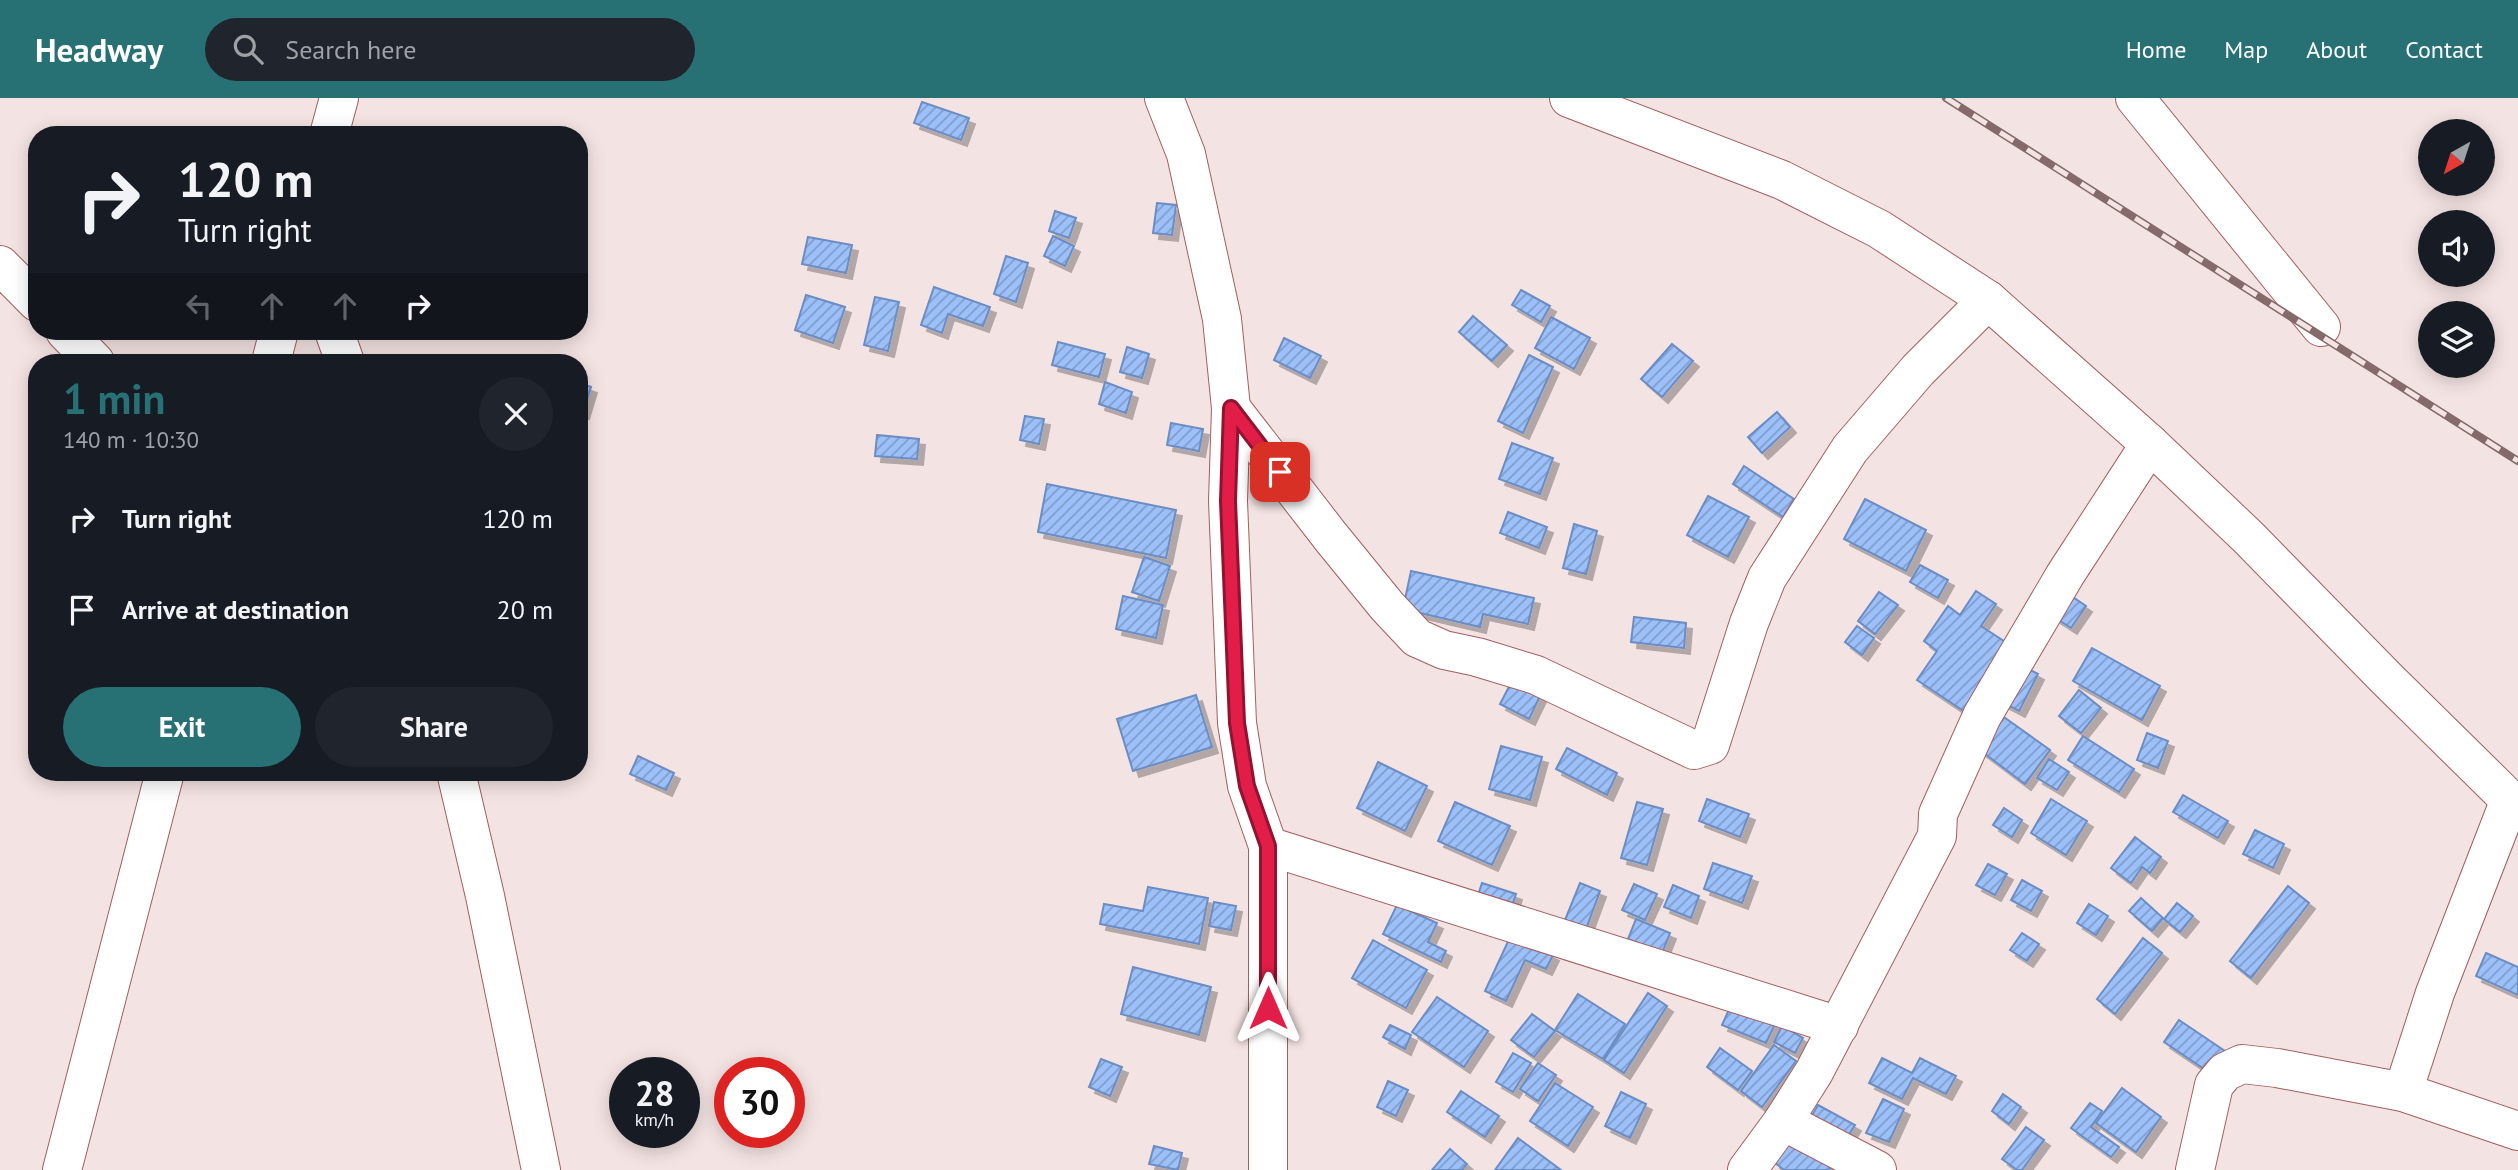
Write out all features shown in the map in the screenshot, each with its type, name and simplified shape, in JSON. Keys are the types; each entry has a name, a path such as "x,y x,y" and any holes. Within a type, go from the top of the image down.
{"street":[{"path":"331,126 339,98"},
{"path":"1164,98 1186,154 1222,319 1231,408 1228,501 1237,723 1247,786 1268,846 1268,1170"},
{"path":"1569,98 1782,180 1879,229 1988,300 2150,444 2248,537 2514,805 2435,993 2403,1091"},
{"path":"2135,98 2321,327"},
{"path":"0,265 28,293"},
{"path":"1231,408 1330,536 1416,638 1444,650 1536,675 1694,750 1710,745 1749,623 1767,578 1850,449 1918,370 1988,300"},
{"path":"74,340 87,354"},
{"path":"1747,1170 1783,1121 1839,1026 1937,836 1938,814 1982,716 2064,575 2150,444"},
{"path":"62,1170 163,781"},
{"path":"458,781 491,923 541,1170"},
{"path":"1268,846 1839,1026"},
{"path":"2195,1170 2214,1085 2224,1072 2242,1064 2403,1091 2518,1131"},
{"path":"1783,1121 1877,1170"}],"building":[{"path":"922,102 969,118 961,140 914,123"},
{"path":"1157,203 1176,205 1172,235 1153,233"},
{"path":"1055,211 1076,218 1069,238 1049,231"},
{"path":"1053,236 1074,246 1065,266 1044,256"},
{"path":"808,237 852,245 846,273 802,264"},
{"path":"1006,256 1028,263 1016,302 994,294"},
{"path":"934,287 990,307 983,326 948,314 942,333 921,325"},
{"path":"1521,290 1550,306 1541,322 1512,305"},
{"path":"806,295 845,307 833,343 795,330"},
{"path":"875,297 899,302 888,351 864,345"},
{"path":"1473,316 1507,345 1492,361 1459,332"},
{"path":"1551,317 1590,338 1574,369 1535,348"},
{"path":"1284,338 1321,356 1310,378 1274,360"},
{"path":"1058,342 1105,354 1099,377 1052,365"},
{"path":"1672,344 1693,361 1662,397 1641,379"},
{"path":"1127,347 1149,354 1142,378 1120,372"},
{"path":"1529,355 1553,367 1523,433 1498,421"},
{"path":"1105,382 1132,392 1126,413 1099,404"},
{"path":"1777,412 1790,427 1762,453 1748,437"},
{"path":"1025,416 1044,419 1039,444 1020,440"},
{"path":"1171,423 1203,429 1199,451 1167,445"},
{"path":"877,435 919,439 917,459 875,456"},
{"path":"1512,443 1553,458 1540,494 1499,479"},
{"path":"1744,466 1794,499 1783,517 1733,484"},
{"path":"1047,484 1176,510 1166,558 1038,532"},
{"path":"1708,496 1749,517 1728,557 1687,535"},
{"path":"1865,499 1926,530 1906,571 1844,539"},
{"path":"1508,512 1547,527 1539,548 1500,533"},
{"path":"1574,524 1597,531 1586,574 1563,568"},
{"path":"1144,557 1170,566 1159,601 1132,592"},
{"path":"1920,565 1948,580 1938,598 1910,582"},
{"path":"1411,571 1534,598 1528,624 1483,614 1480,627 1403,609"},
{"path":"1976,591 1996,604 1981,626 2013,647 1968,714 1917,680 1937,651 1924,641 1948,606 1960,615"},
{"path":"1879,592 1898,605 1875,634 1858,621"},
{"path":"2067,593 2086,606 2071,628 2051,615"},
{"path":"1123,596 1163,605 1156,638 1116,629"},
{"path":"1634,617 1686,623 1684,648 1631,642"},
{"path":"1857,626 1874,638 1862,655 1845,642"},
{"path":"2092,648 2160,686 2142,720 2073,681"},
{"path":"2017,663 2038,674 2019,711 1998,700"},
{"path":"1514,677 1542,692 1529,719 1500,704"},
{"path":"2079,690 2101,708 2081,733 2059,716"},
{"path":"1196,695 1212,747 1133,771 1117,719"},
{"path":"2001,715 2050,750 2025,784 1977,748"},
{"path":"2147,733 2168,741 2158,768 2137,760"},
{"path":"2083,736 2134,769 2119,792 2068,760"},
{"path":"1501,746 1542,757 1530,800 1489,789"},
{"path":"1567,748 1617,773 1607,795 1556,769"},
{"path":"638,756 674,773 666,790 630,774"},
{"path":"2049,759 2069,772 2057,790 2037,778"},
{"path":"1378,762 1427,786 1405,831 1357,808"},
{"path":"2183,795 2228,821 2218,838 2173,812"},
{"path":"1707,799 1749,814 1740,837 1699,821"},
{"path":"2051,799 2087,821 2066,855 2031,833"},
{"path":"1455,802 1510,826 1492,865 1438,841"},
{"path":"1637,802 1663,809 1647,865 1621,858"},
{"path":"2004,808 2022,820 2012,837 1993,825"},
{"path":"2255,830 2284,844 2273,868 2243,854"},
{"path":"2135,837 2161,857 2150,873 2142,867 2131,883 2111,868"},
{"path":"1713,863 1752,876 1742,903 1704,889"},
{"path":"1988,864 2007,874 1995,895 1976,885"},
{"path":"2022,880 2042,891 2031,911 2011,900"},
{"path":"1482,883 1516,894 1510,912 1476,901"},
{"path":"1580,883 1600,891 1586,929 1565,920"},
{"path":"1634,884 1657,894 1645,920 1622,910"},
{"path":"1673,885 1699,896 1691,918 1664,907"},
{"path":"2288,886 2309,903 2251,978 2230,961"},
{"path":"1148,887 1208,898 1199,944 1100,924 1104,904 1143,911"},
{"path":"2141,898 2163,918 2152,931 2129,911"},
{"path":"1214,902 1236,906 1231,930 1209,926"},
{"path":"2177,903 2193,916 2180,932 2164,919"},
{"path":"2089,904 2108,916 2096,935 2077,923"},
{"path":"1397,905 1437,923 1428,942 1446,951 1441,962 1383,934"},
{"path":"1636,919 1670,933 1662,953 1628,939"},
{"path":"2022,933 2039,944 2027,961 2010,950"},
{"path":"1511,935 1553,955 1546,969 1525,960 1506,1001 1485,991"},
{"path":"2143,938 2162,953 2115,1014 2097,999"},
{"path":"1373,940 1427,970 1406,1008 1352,978"},
{"path":"2486,953 2518,967 2518,995 2476,976"},
{"path":"1133,967 1211,987 1199,1035 1121,1014"},
{"path":"1648,993 1667,1006 1624,1073 1604,1060"},
{"path":"1578,994 1625,1024 1603,1059 1555,1030"},
{"path":"1437,997 1488,1031 1464,1067 1412,1032"},
{"path":"1731,1005 1775,1024 1766,1043 1722,1025"},
{"path":"1532,1014 1555,1031 1534,1057 1511,1040"},
{"path":"2179,1020 2225,1051 2210,1073 2164,1042"},
{"path":"1390,1025 1411,1035 1405,1049 1383,1037"},
{"path":"1782,1026 1803,1038 1795,1053 1774,1042"},
{"path":"1774,1045 1796,1061 1762,1107 1741,1091"},
{"path":"1720,1048 1752,1071 1738,1090 1707,1067"},
{"path":"1513,1053 1531,1063 1513,1092 1496,1082"},
{"path":"1882,1058 1912,1073 1920,1058 1956,1076 1946,1094 1913,1078 1902,1099 1869,1083"},
{"path":"1101,1059 1122,1067 1110,1096 1089,1087"},
{"path":"1538,1063 1556,1075 1538,1101 1520,1089"},
{"path":"1388,1081 1408,1090 1396,1116 1377,1107"},
{"path":"1555,1083 1593,1107 1568,1146 1530,1121"},
{"path":"2122,1088 2161,1117 2136,1152 2096,1123"},
{"path":"1461,1091 1499,1116 1485,1137 1447,1112"},
{"path":"1621,1092 1646,1104 1630,1138 1605,1126"},
{"path":"2003,1094 2021,1107 2009,1124 1992,1111"},
{"path":"1883,1099 1904,1109 1889,1142 1866,1133"},
{"path":"2090,1103 2102,1111 2091,1127 2119,1147 2111,1157 2071,1128"},
{"path":"1818,1105 1855,1125 1843,1144 1807,1124"},
{"path":"2026,1127 2044,1140 2022,1170 2017,1170 2002,1159"},
{"path":"1796,1134 1833,1165 1829,1170 1784,1170 1774,1162"},
{"path":"1518,1138 1561,1170 1495,1170"},
{"path":"1154,1146 1182,1153 1178,1170 1149,1164"},
{"path":"1450,1149 1467,1164 1462,1170 1432,1170"}],"railway":[{"path":"1946,98 2518,461"}],"route":[{"path":"1268,1008 1268,846 1247,786 1237,723 1228,501 1231,408 1280,472"}]}
